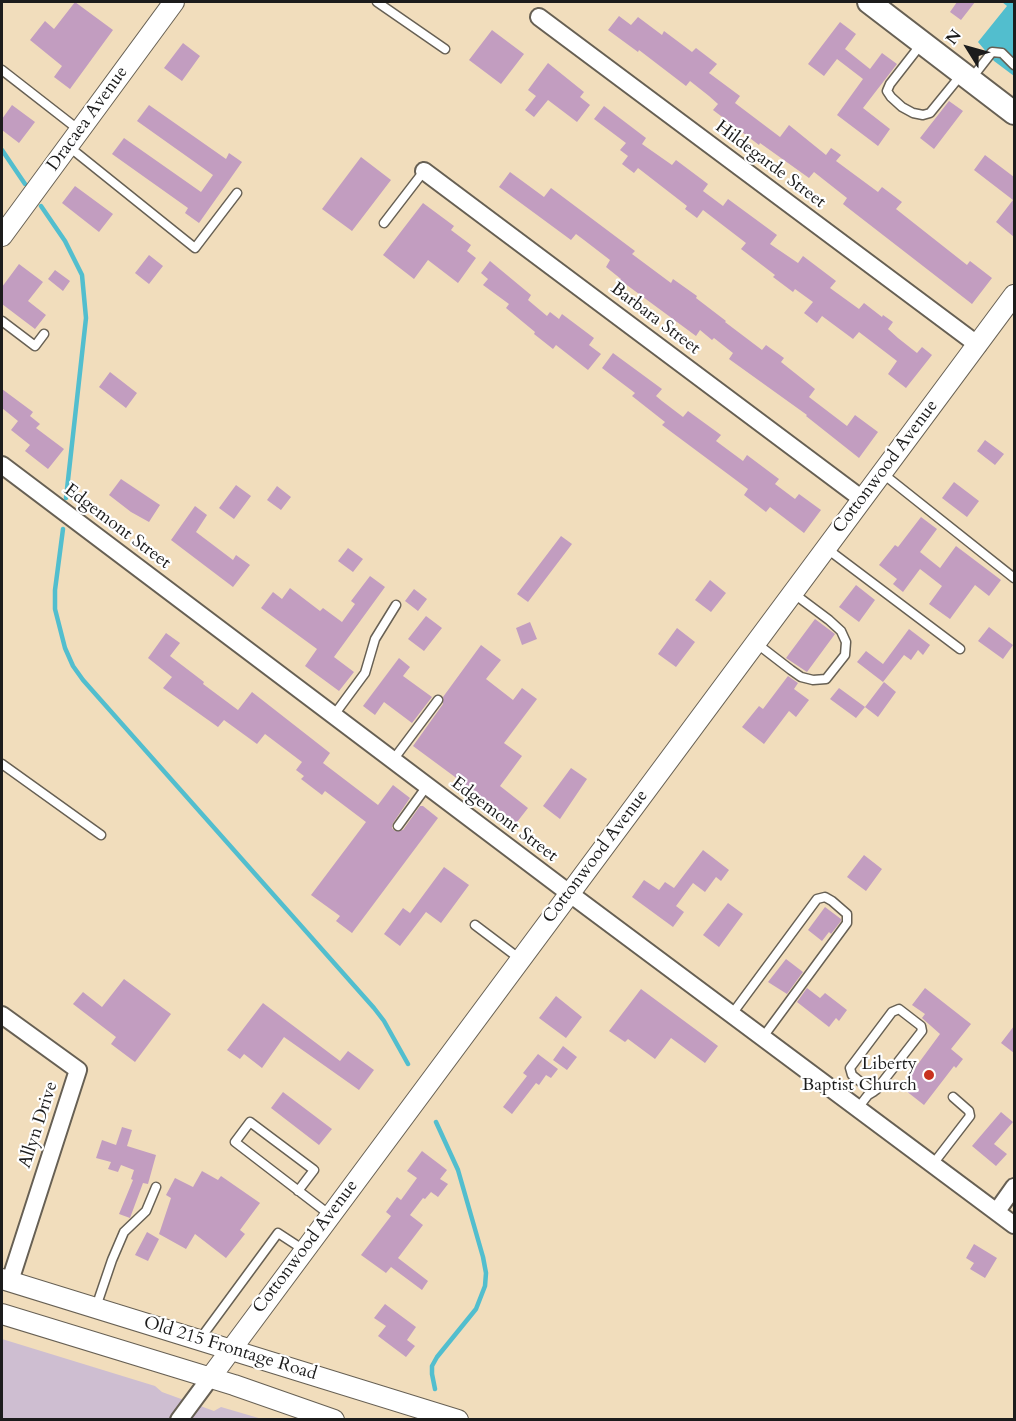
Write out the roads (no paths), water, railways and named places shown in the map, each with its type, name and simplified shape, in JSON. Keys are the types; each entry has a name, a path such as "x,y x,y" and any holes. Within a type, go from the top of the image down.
{"main road":[{"path":"869,2 1014,113"}],"street":[{"name":"Dracaea Avenue","path":"2,236 10,217 73,138 174,2"},
{"name":"Hildegarde Street","path":"539,17 978,345"},
{"name":"Barbara Street","path":"424,171 862,499"},
{"name":"Cottonwood Avenue","path":"179,1419 1014,295"},
{"name":"Edgemont Street","path":"2,465 1014,1225"},
{"name":"Allyn Drive","path":"2,1015 78,1070 6,1280"},
{"path":"997,1211 1014,1187"},
{"name":"Old 215 Frontage Road","path":"6,1280 458,1419"},
{"name":"Old 215 Frontage Road","path":"2,1314 334,1419"}],"lane":[{"path":"377,2 445,49"},
{"path":"923,42 887,91 902,107 913,113 923,115 930,113 992,52 1002,53 1014,65"},
{"path":"2,70 73,138 195,248 237,193"},
{"path":"384,222 424,171"},
{"path":"2,321 35,346 44,334"},
{"path":"881,473 1014,578"},
{"path":"826,548 960,649"},
{"path":"755,643 790,670 801,677 813,680 826,679 845,655 846,642 841,631 793,593"},
{"path":"334,715 365,673 375,639 396,604"},
{"path":"393,760 438,700"},
{"path":"2,764 101,835"},
{"path":"398,826 427,786"},
{"path":"732,1014 817,899 825,897 832,901 847,914 847,923 763,1037"},
{"path":"475,925 520,959"},
{"path":"858,1108 873,1092 922,1031 921,1026 899,1010 892,1012 850,1068 852,1075 873,1092"},
{"path":"933,1164 970,1116 969,1111 953,1097"},
{"path":"298,1191 314,1170 250,1122 235,1142 298,1191 330,1215"},
{"path":"96,1308 124,1232 146,1211 156,1187"},
{"path":"199,1339 278,1233 304,1250"}],"water":[{"path":"1002,2 1014,2 1014,76 994,61 978,42 1007,6"}],"waterway":[{"path":"2,150 25,184"},
{"path":"41,206 65,241 82,275 86,318 66,498"},
{"path":"63,529 55,590 55,609 65,648 73,666 374,1008 384,1021 408,1064"},
{"path":"435,1389 432,1366 476,1309 485,1286 486,1273 458,1170 436,1122"}],"place":[{"name":"Liberty Baptist Church","path":"929,1075"}]}
